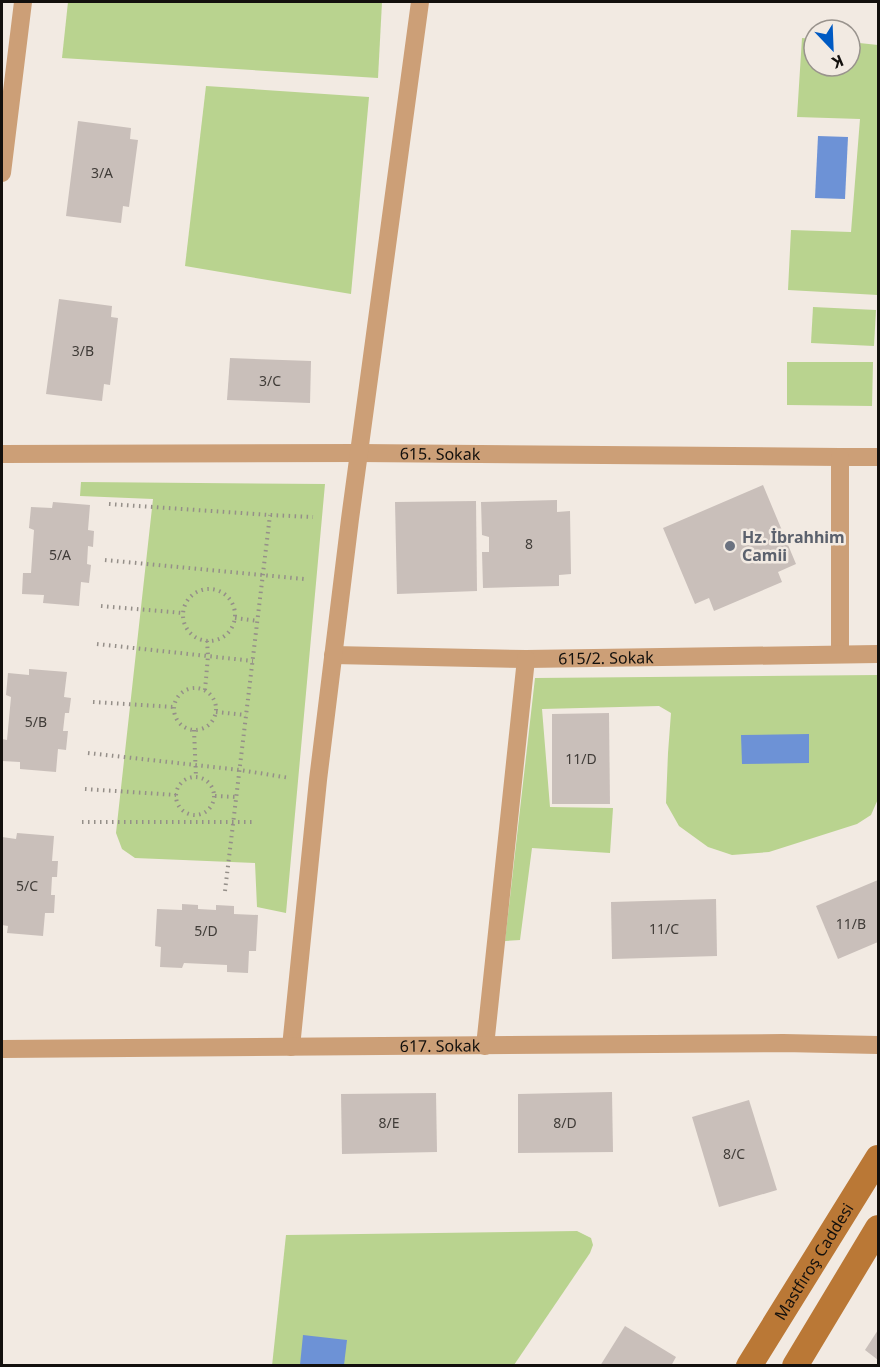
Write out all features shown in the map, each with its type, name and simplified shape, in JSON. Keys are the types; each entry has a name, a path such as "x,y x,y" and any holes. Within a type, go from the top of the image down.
{"main road":[{"name":"Mastfıroş Caddesi","path":"749,1365 879,1158"},
{"path":"795,1365 879,1227"}],"street":[{"path":"2,173 23,2"},
{"path":"291,1047 333,655 358,453 420,2"},
{"name":"615. Sokak","path":"2,454 358,453 879,457"},
{"path":"840,457 840,654"},
{"name":"615/2. Sokak","path":"333,655 526,659 879,654"},
{"path":"485,1046 526,659"},
{"name":"617. Sokak","path":"2,1049 771,1043 879,1045"}],"path":[{"path":"109,504 313,517"},
{"path":"225,891 270,515"},
{"path":"105,561 304,579"},
{"path":"209,589 224,594 231,600 234,607 234,618 230,631 216,640 207,641 191,634 186,626 183,613 187,601 193,594 209,589"},
{"path":"101,606 183,613"},
{"path":"234,618 258,621"},
{"path":"205,690 207,641"},
{"path":"97,644 253,661"},
{"path":"194,687 212,695 216,712 212,722 206,727 194,730 179,722 175,716 174,707 178,697 194,687"},
{"path":"93,702 174,707"},
{"path":"216,712 246,715"},
{"path":"194,730 196,777"},
{"path":"88,753 291,778"},
{"path":"196,777 206,779 211,783 215,796 206,813 193,815 182,810 178,805 176,795 182,782 187,778 196,777"},
{"path":"85,789 176,795"},
{"path":"215,796 236,797"},
{"path":"82,822 253,822"}],"green space":[{"path":"68,2 382,2 378,78 62,58"},
{"path":"802,38 802,78 862,78 862,43 878,45 878,295 788,290 791,230 851,232 860,119 797,117"},
{"path":"206,86 369,97 351,294 185,266"},
{"path":"813,307 876,310 874,346 811,343"},
{"path":"787,362 873,362 872,406 787,405"},
{"path":"81,482 325,484 286,913 257,907 255,863 135,858 122,849 116,833 153,499 80,496"},
{"path":"878,675 878,799 871,815 857,824 769,852 732,855 708,847 679,826 666,803 671,713 659,706 542,709 550,807 613,808 610,853 532,848 520,940 505,941 535,678"},
{"path":"577,1231 591,1238 593,1245 590,1253 514,1365 272,1366 286,1235"}],"water":[{"path":"818,136 848,137 845,199 815,198"},
{"path":"809,734 809,763 742,764 741,735"},
{"path":"303,1335 347,1340 344,1365 300,1365"}],"building":[{"path":"78,121 131,128 130,139 138,140 129,207 123,206 121,223 66,216"},
{"path":"59,299 112,306 111,317 118,318 110,385 104,384 102,401 46,394"},
{"path":"230,358 311,361 310,403 227,400"},
{"name":"Hz. İbrahhim Camii","path":"763,485 796,564 778,572 782,582 714,611 709,598 695,604 663,528"},
{"path":"557,500 557,512 570,511 571,574 559,575 559,586 483,588 482,552 489,552 489,537 482,535 481,502"},
{"path":"476,501 477,591 397,594 395,502"},
{"path":"53,502 90,505 88,530 94,531 93,547 88,546 87,564 91,565 89,583 81,582 79,606 43,603 44,595 22,594 23,573 31,573 34,530 29,528 31,507 52,508"},
{"path":"29,669 67,672 64,697 71,698 69,713 65,713 63,731 68,731 66,750 58,749 56,772 20,769 20,762 2,761 2,739 7,740 11,697 6,695 8,673 29,675"},
{"path":"609,713 610,804 552,804 552,714"},
{"path":"17,833 54,836 52,861 58,861 57,877 52,877 51,895 55,895 54,913 45,913 43,936 7,933 8,926 2,925 2,837 16,839"},
{"path":"878,880 878,942 838,959 816,906"},
{"path":"716,899 717,956 612,959 611,902"},
{"path":"182,904 198,905 198,909 216,910 216,905 234,906 234,914 258,915 256,951 249,951 248,973 227,972 227,965 184,963 182,968 160,967 161,947 155,946 157,909 182,910"},
{"path":"612,1092 613,1152 518,1153 518,1094"},
{"path":"436,1093 437,1152 342,1154 341,1094"},
{"path":"749,1100 777,1190 719,1207 692,1117"},
{"path":"625,1326 676,1357 671,1366 600,1366"},
{"path":"878,1330 878,1360 865,1350"}],"place":[{"name":"Hz. İbrahhim Camii","path":"730,546"}]}
